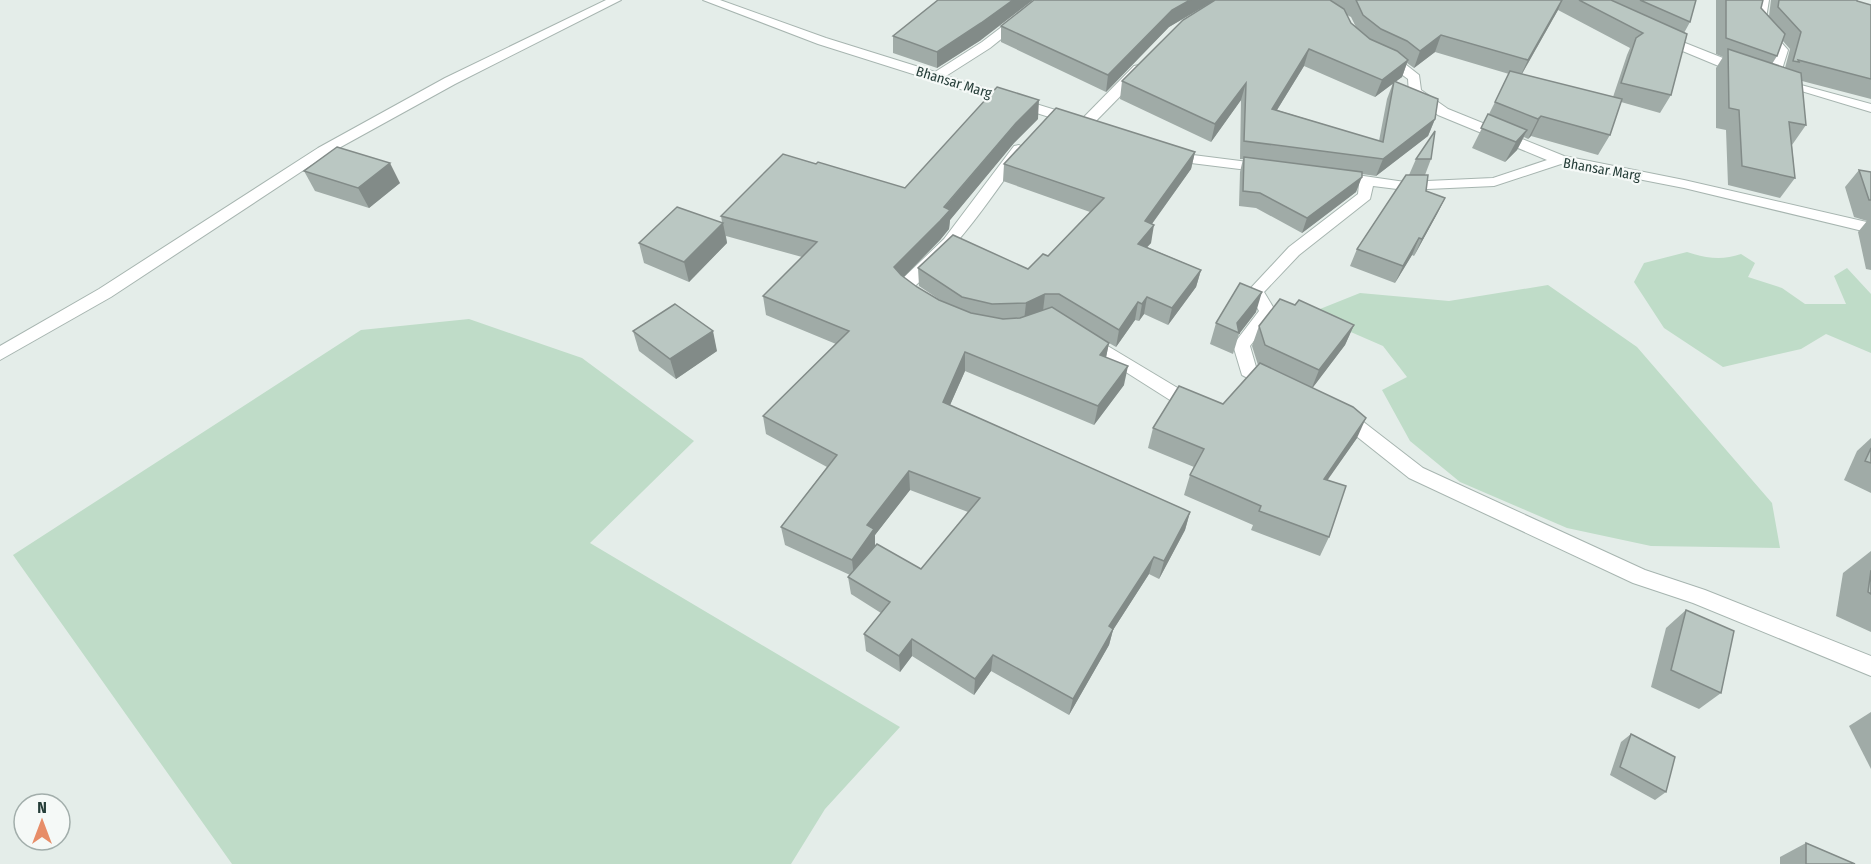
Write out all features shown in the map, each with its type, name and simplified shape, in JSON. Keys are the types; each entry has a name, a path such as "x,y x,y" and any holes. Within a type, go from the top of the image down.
{"street":[{"path":"0,354 105,293 323,150 450,81 615,0"},
{"name":"Bhansar Marg","path":"709,0 822,41 1090,126 1150,57"},
{"path":"936,76 986,45 1044,0"},
{"path":"1762,77 1782,50 1759,25 1763,0"},
{"path":"1645,30 1732,68 1871,108"},
{"path":"1370,51 1396,63 1414,78 1414,91 1443,112 1560,160"},
{"path":"936,309 905,286 947,246 974,212 990,184 1054,114"},
{"path":"1159,148 1191,159 1273,169"},
{"name":"Bhansar Marg","path":"1320,174 1405,186 1494,182 1560,160 1684,184 1871,228"},
{"path":"1238,387 1248,370 1241,345 1268,312 1256,291 1294,251 1365,196 1367,180"},
{"path":"1075,333 1187,402 1208,406"},
{"path":"1248,370 1288,389"},
{"path":"1327,408 1347,417 1416,472 1640,577 1698,596 1871,666"}],"green space":[{"path":"1687,252 1714,258 1741,254 1755,263 1748,277 1782,288 1805,304 1846,304 1834,276 1847,268 1871,294 1871,353 1826,334 1801,349 1723,367 1664,328 1634,282 1644,263"},
{"path":"1548,285 1637,347 1772,503 1780,548 1651,546 1567,528 1460,482 1410,441 1382,390 1407,377 1383,346 1337,326 1320,309 1360,293 1449,301"},
{"path":"469,319 582,358 694,441 590,543 900,727 825,809 791,864 232,864 13,555 361,330"}],"building":[{"path":"938,0 1013,0 937,52 893,36"},
{"path":"1034,0 1190,0 1172,10 1108,75 1001,26"},
{"path":"1215,0 1330,0 1344,9 1351,23 1370,39 1397,51 1408,60 1382,80 1309,49 1272,109 1383,142 1394,81 1438,99 1435,119 1383,159 1244,141 1246,83 1215,124 1122,81 1183,20"},
{"path":"1356,0 1562,0 1528,60 1441,35 1420,51 1407,41 1381,29 1363,15"},
{"path":"1579,0 1611,0 1687,34 1671,95 1621,83 1636,38 1643,33"},
{"path":"1640,0 1696,0 1690,22"},
{"path":"1726,0 1763,0 1761,8 1785,34 1777,56 1726,38"},
{"path":"1779,0 1857,0 1871,5 1871,79 1798,60 1799,62 1793,61 1801,32 1778,7"},
{"path":"1728,49 1801,73 1806,125 1789,122 1795,178 1742,166 1739,110 1729,108"},
{"path":"1510,71 1622,99 1610,135 1541,116 1538,119 1495,102"},
{"path":"997,87 1039,100 1016,123 944,207 950,210 894,267 917,287 939,300 971,313 1003,319 1020,318 1052,307 1109,343 1100,355 1128,366 1098,406 965,352 943,402 1190,512 1164,561 1154,557 1109,626 1113,629 1073,699 993,655 975,679 912,639 899,656 864,634 890,602 848,577 877,544 921,569 980,498 909,471 867,525 874,529 852,560 781,527 837,455 763,416 849,331 763,296 817,242 721,216 783,154 905,188"},
{"path":"1056,108 1195,152 1145,221 1154,225 1138,244 1201,270 1172,308 1147,297 1142,304 1138,302 1119,330 1059,294 1045,294 1026,303 992,304 962,297 918,268 953,235 1028,269 1043,254 1048,256 1104,198 1004,164"},
{"path":"1488,114 1527,130 1516,142 1481,128"},
{"path":"1435,131 1431,159 1416,159"},
{"path":"337,147 390,163 358,188 304,171"},
{"path":"1244,157 1362,172 1362,177 1307,218 1260,193 1243,191"},
{"path":"1859,170 1871,172 1871,200 1869,200"},
{"path":"1406,175 1428,175 1426,191 1445,198 1422,239 1419,238 1403,266 1357,249"},
{"path":"677,207 723,223 684,262 639,243"},
{"path":"1240,283 1262,292 1237,323 1239,333 1216,323"},
{"path":"1280,299 1295,305 1299,300 1354,325 1319,370 1265,345 1259,326"},
{"path":"675,304 713,331 670,359 633,331"},
{"path":"1260,363 1353,407 1366,418 1324,479 1346,486 1329,537 1259,511 1261,506 1190,475 1204,449 1153,428 1179,386 1223,404"},
{"path":"1871,448 1871,463 1865,461"},
{"path":"1871,570 1871,594 1868,592"},
{"path":"1686,610 1734,631 1721,693 1671,670"},
{"path":"1631,734 1675,757 1666,792 1620,767"},
{"path":"1806,843 1855,864 1806,864"}]}
